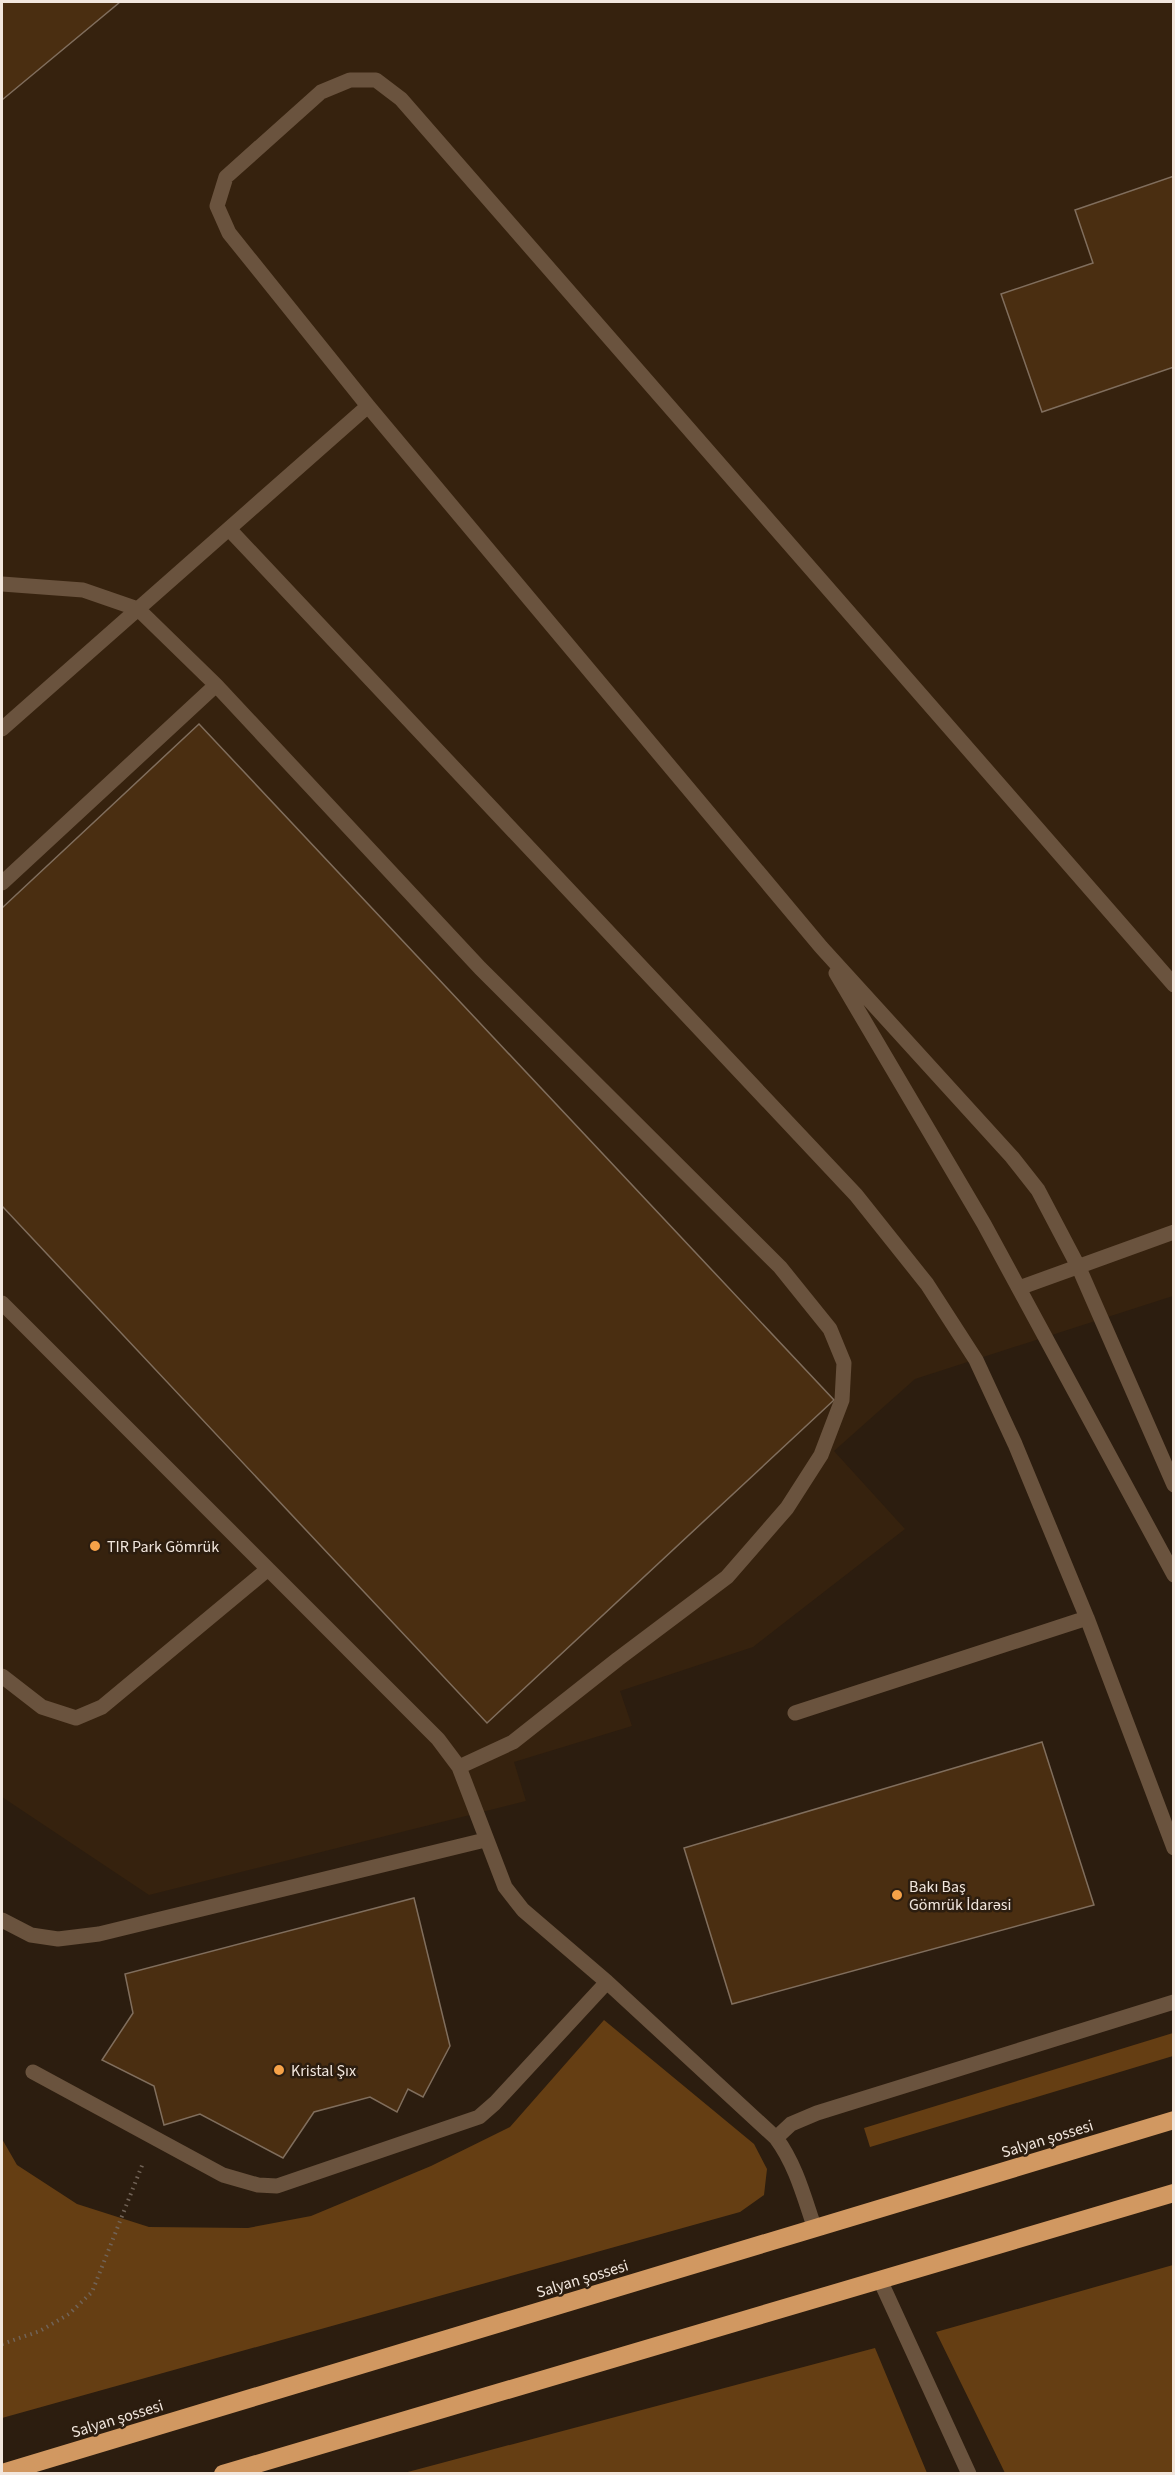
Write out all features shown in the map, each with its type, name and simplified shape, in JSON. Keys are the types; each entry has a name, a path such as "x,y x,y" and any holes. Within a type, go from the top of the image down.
{"highway":[{"name":"Salyan şossesi","path":"2,2473 1173,2120"},
{"path":"223,2474 1173,2193"}],"lane":[{"path":"1173,985 402,99 375,80 350,80 321,92 226,177 217,207 229,233 368,406 821,947 1012,1157 1038,1190 1079,1268 1173,1485"},
{"path":"2,729 368,406"},
{"path":"229,529 856,1195 927,1284 976,1360 1015,1444 1088,1618 1173,1848"},
{"path":"2,584 83,590 138,609 216,685 480,968 780,1267 830,1329 844,1363 842,1400 821,1455 787,1508 727,1577 513,1742 459,1767"},
{"path":"2,883 216,685"},
{"path":"821,947 1019,1288 1173,1575"},
{"path":"1019,1288 1173,1232"},
{"path":"2,1303 438,1739 459,1767 504,1887 523,1910 607,1982 776,2138 795,2168 814,2229"},
{"path":"2,1676 42,1707 76,1718 102,1707 268,1569"},
{"path":"795,1713 1088,1618"},
{"path":"2,1920 31,1935 58,1939 99,1934 485,1840"},
{"path":"33,2072 223,2175 258,2185 277,2186 479,2117 495,2103 607,1982"},
{"path":"776,2138 791,2124 817,2113 1173,2002"},
{"path":"880,2280 969,2474"}],"path":[{"path":"2,2344 40,2331 69,2314 92,2292 153,2137"}],"shaded area":[{"path":"2,2 1173,2 1173,1296 915,1379 834,1451 905,1529 753,1647 620,1691 632,1726 514,1762 526,1801 149,1895 2,1797"},
{"path":"604,2020 754,2144 767,2169 764,2195 740,2212 2,2418 2,2139 17,2165 77,2204 149,2227 248,2228 311,2216 431,2166 510,2127"},
{"path":"1173,2033 1173,2056 870,2147 864,2128"},
{"path":"1173,2265 1173,2473 1005,2473 936,2332"},
{"path":"875,2348 927,2473 404,2473"}],"building":[{"path":"2,2 120,2 2,100"},
{"path":"1174,176 1174,367 1042,412 1001,294 1093,263 1075,210"},
{"path":"199,724 834,1400 487,1723 2,1206 2,908"},
{"path":"1042,1742 1094,1905 732,2004 684,1848"},
{"path":"414,1898 450,2046 423,2097 408,2089 397,2112 370,2097 314,2112 283,2158 200,2114 164,2125 154,2086 102,2060 133,2013 125,1974"}],"place":[{"name":"TIR Park Gömrük","path":"95,1546"},
{"name":"Bakı Baş Gömrük İdarəsi","path":"897,1895"},
{"name":"Kristal Şıx","path":"279,2070"}]}
